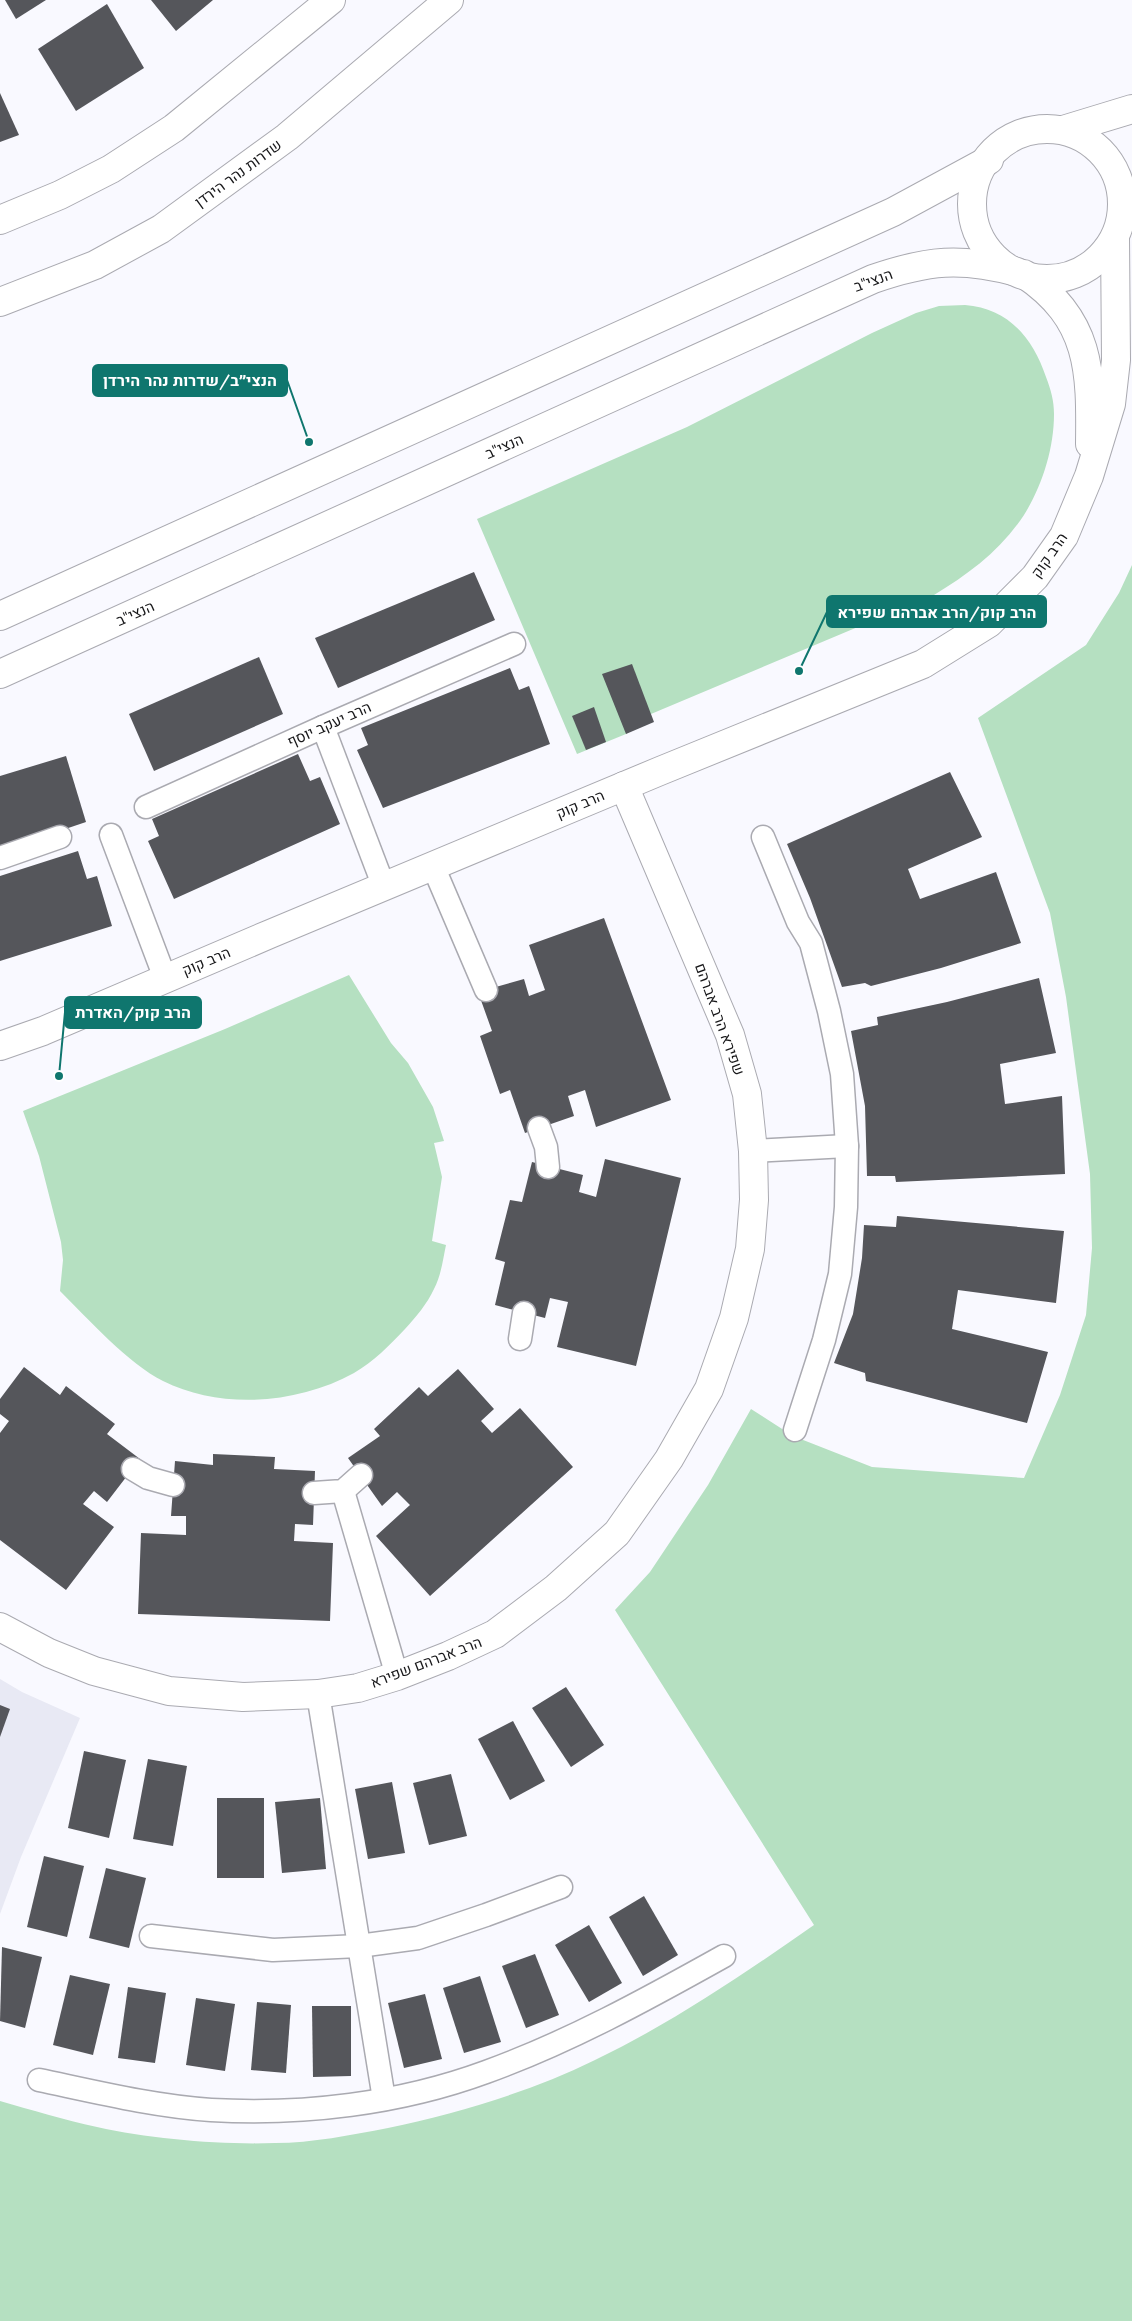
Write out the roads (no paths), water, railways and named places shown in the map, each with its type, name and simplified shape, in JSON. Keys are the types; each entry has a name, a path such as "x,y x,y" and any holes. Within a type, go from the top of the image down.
{"street":[{"path":"0,220 60,195 111,169 174,128 331,0"},
{"name":"שדרות נהר הירדן","path":"0,302 94,265 161,229 287,137 449,0"},
{"path":"1063,130 1085,139 1103,154 1117,179 1127,206 1115,238 1097,259 1077,272 1055,278 1043,278 1021,273 1006,266 984,243 975,222 972,199 974,187 989,160 1006,140 1016,135 1039,129 1063,130 1132,109"},
{"path":"0,616 894,212 989,160"},
{"name":"הרב קוק","path":"0,1046 43,1032 165,978 624,786 923,664 989,623 1035,577 1064,536 1089,476 1111,404 1116,360 1115,238"},
{"name":"הנצי\"ב","path":"0,674 873,279 914,266 948,261 978,262 1021,273"},
{"name":"הרב קוק","path":"1021,273 1046,291 1066,313 1084,352 1091,388 1089,476"},
{"name":"שפירא הרב אברהם","path":"624,786 730,1035 747,1094 753,1151 754,1200 750,1249 734,1318 709,1389 670,1459"},
{"name":"הרב אברהם שפירא","path":"0,1627 49,1653 94,1671 169,1690 243,1698 318,1694 358,1688 397,1676 448,1656 495,1634 556,1588 617,1533 670,1459"}],"lane":[{"name":"הרב יעקב יוסף","path":"146,806 514,644"},
{"path":"323,727 384,887"},
{"path":"111,835 165,978"},
{"path":"0,858 60,837"},
{"path":"763,837 798,922 811,942 829,1011 842,1074 847,1146 846,1207 840,1274 824,1340 795,1430"},
{"path":"433,866 486,990"},
{"path":"540,1128 546,1147 548,1166"},
{"path":"753,1151 847,1146"},
{"path":"520,1339 524,1313"},
{"path":"133,1469 148,1478 173,1485"},
{"path":"314,1493 343,1491 361,1475"},
{"path":"343,1491 397,1676"},
{"path":"318,1694 384,2099"},
{"path":"151,1936 273,1950 359,1946 418,1938 561,1887"},
{"path":"39,2080 128,2099 210,2110 285,2111 356,2105 422,2091 485,2073 545,2049 605,2021 724,1956"}],"place":[{"name":"הנצי״ב/שדרות נהר הירדן","path":"309,442"},
{"name":"הרב קוק/הרב אברהם שפירא","path":"799,671"},
{"name":"הרב קוק/האדרת","path":"59,1076"}]}
